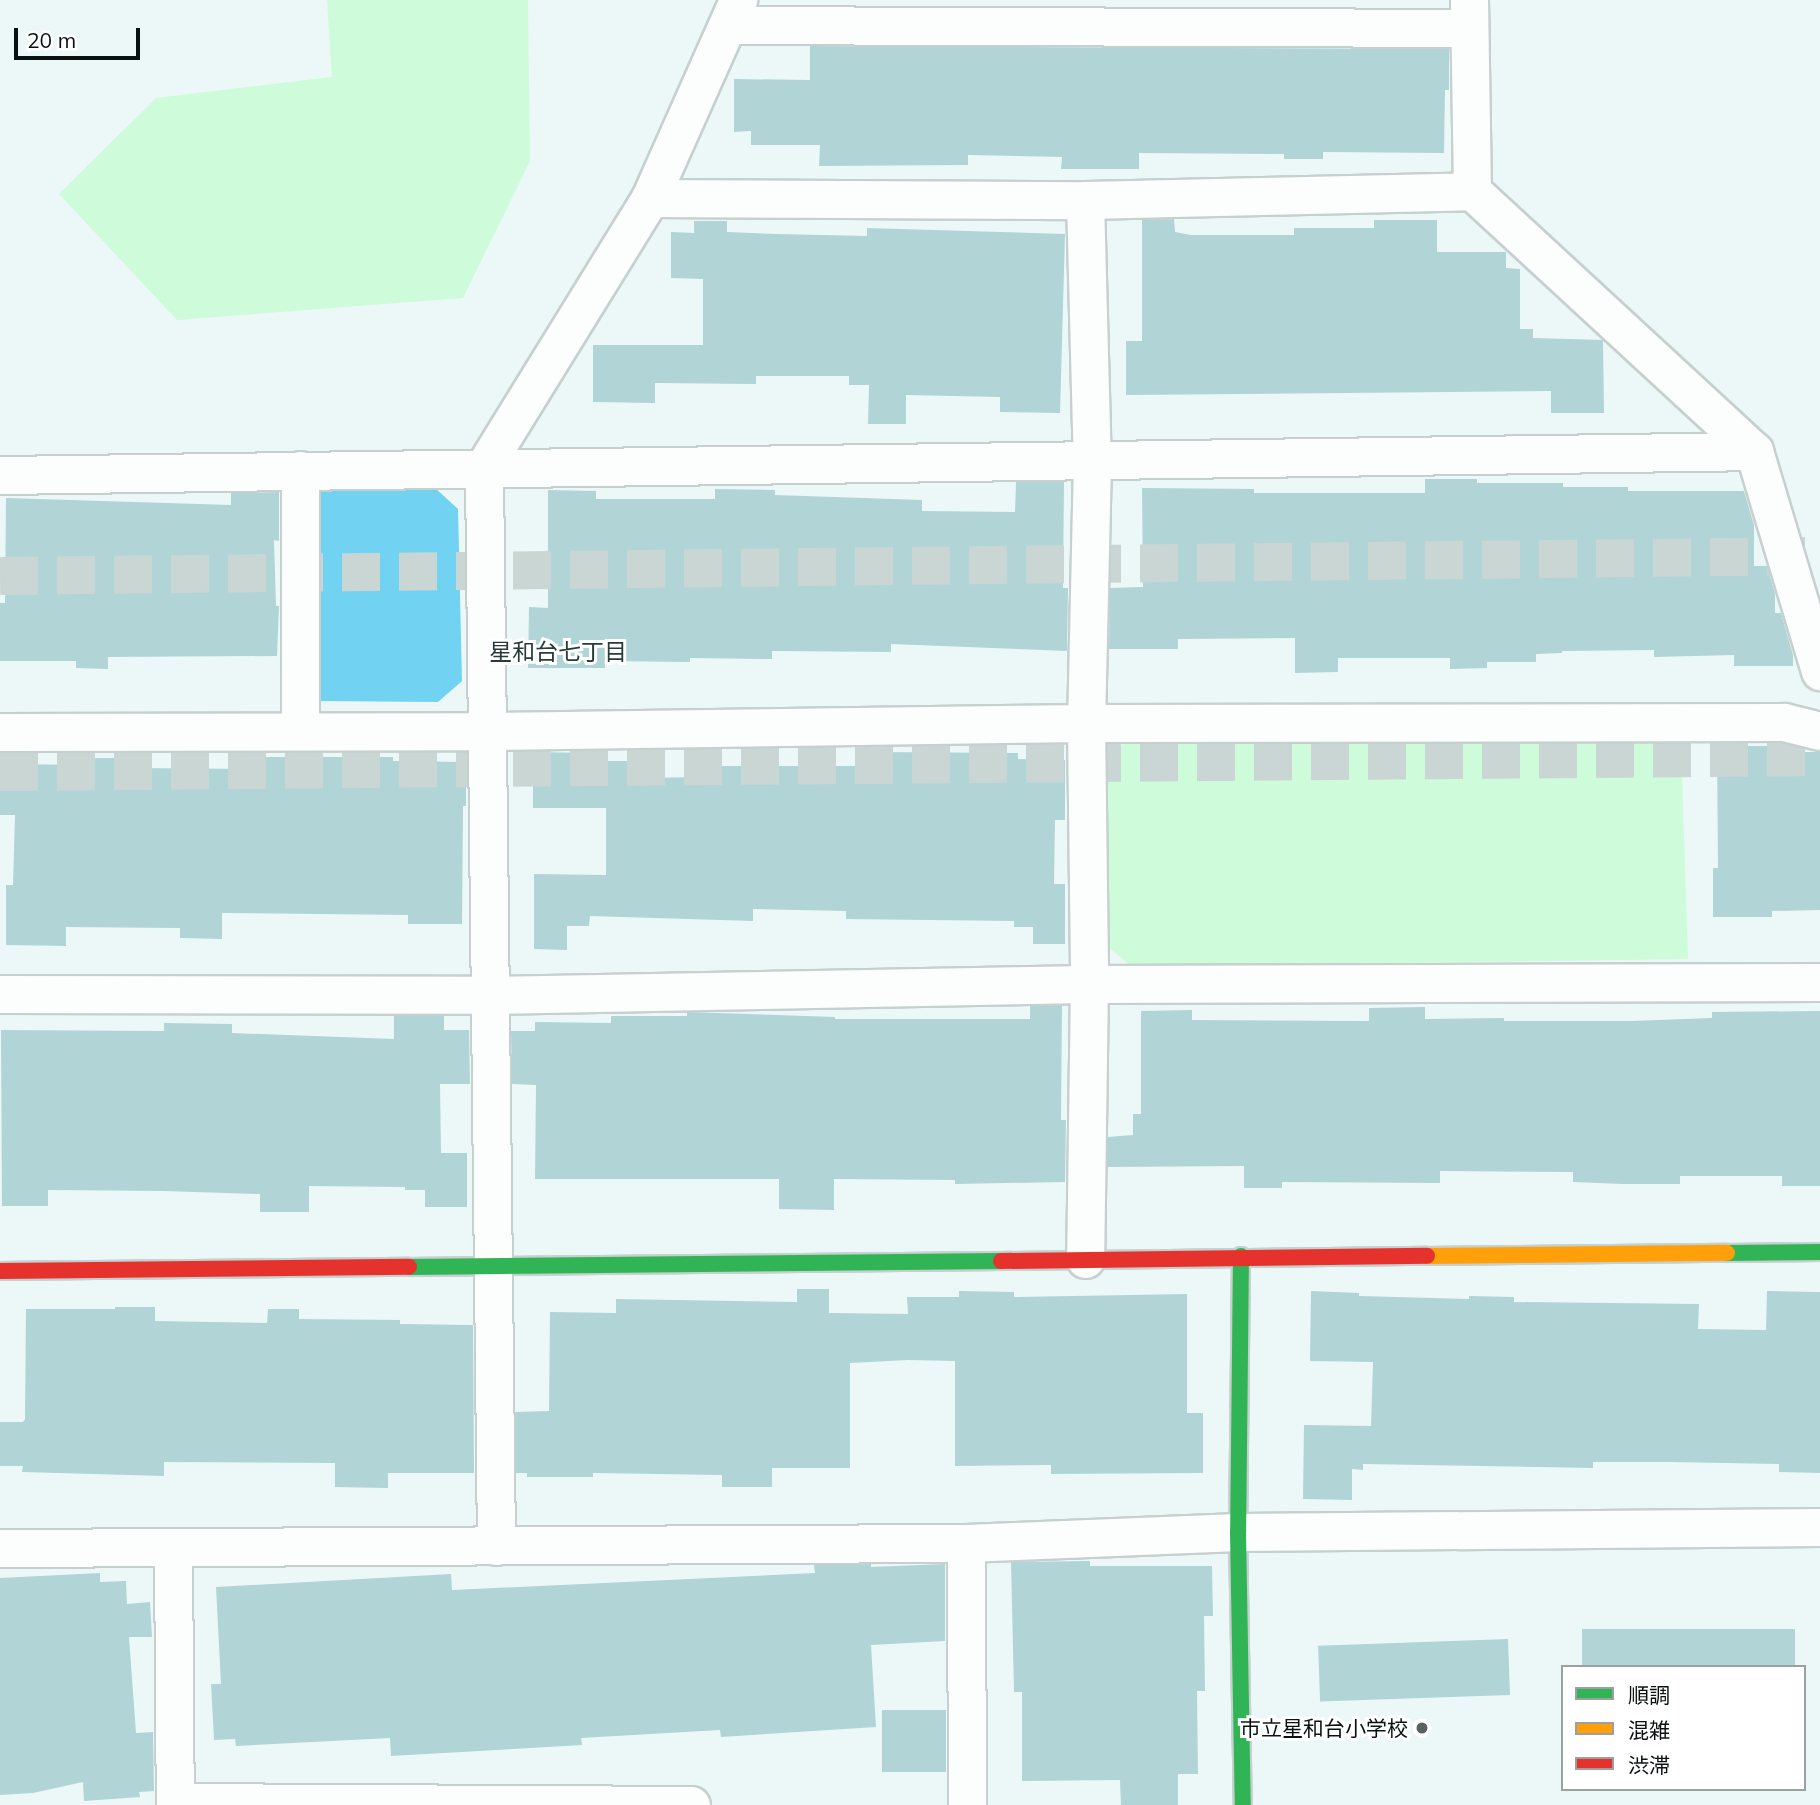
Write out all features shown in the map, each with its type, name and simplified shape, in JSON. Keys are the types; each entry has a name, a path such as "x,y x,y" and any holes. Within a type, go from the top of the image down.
{"street":[{"path":"496,1546 494,1265 487,995 484,467 650,198 733,12 1468,14 1472,191"},
{"path":"650,198 1085,200 1472,191 1754,451 1820,671"},
{"path":"1085,200 1091,461 1086,723 1089,984 1086,1259"},
{"path":"0,475 1754,451"},
{"path":"300,470 300,731"},
{"path":"0,732 487,731 1086,723 1784,722 1820,731"},
{"path":"0,994 487,995 1089,984 1820,982"},
{"path":"0,1271 1820,1252"},
{"path":"1241,1256 1238,1532 1243,1805"},
{"path":"0,1548 966,1543 1238,1532 1820,1527"},
{"path":"966,1543 967,1805"},
{"path":"173,1547 175,1804 691,1805"}],"green space":[{"path":"327,0 528,0 530,161 463,298 177,320 59,194 156,98 332,77"},
{"path":"1125,741 1681,742 1688,959 1132,967 1106,945 1108,765"}],"water":[{"path":"434,487 458,509 462,681 438,702 316,701 313,491"}],"building":[{"path":"810,46 1449,49 1444,153 1323,152 1323,159 1284,159 1284,154 1139,153 1139,169 1061,169 1062,157 968,155 968,165 819,166 820,145 751,145 751,131 734,132 734,79 810,80"},
{"path":"1174,219 1175,232 1191,235 1294,235 1294,228 1374,228 1374,220 1437,220 1437,252 1506,252 1506,268 1520,269 1520,329 1533,329 1533,338 1603,340 1604,413 1551,413 1551,391 1126,395 1126,341 1142,341 1142,220"},
{"path":"694,221 727,221 727,232 776,234 867,236 867,228 1065,234 1060,413 1000,412 1000,397 906,395 906,424 868,424 869,385 849,385 849,376 756,376 756,384 655,383 655,403 593,402 593,345 703,345 703,279 671,278 671,232 694,233"},
{"path":"1425,479 1477,479 1477,483 1563,483 1563,487 1628,487 1628,491 1744,491 1754,525 1754,566 1767,566 1775,594 1775,613 1781,613 1793,655 1793,666 1734,666 1734,655 1654,657 1654,650 1562,651 1536,654 1536,662 1487,662 1487,668 1450,669 1450,658 1338,658 1338,672 1295,673 1295,638 1178,639 1178,649 1109,649 1110,588 1143,587 1142,488 1254,489 1254,493 1425,493"},
{"path":"1064,481 1063,588 1068,588 1067,651 891,644 891,652 772,651 772,659 605,661 605,668 528,668 529,607 548,608 548,490 596,491 596,499 715,499 715,489 775,490 775,495 922,500 922,511 1015,512 1016,482"},
{"path":"279,492 279,541 274,540 276,606 279,606 277,656 108,657 108,669 76,668 76,661 0,661 0,603 5,603 6,498 231,505 231,493"},
{"path":"1717,746 1770,746 1770,752 1820,752 1820,910 1772,911 1772,917 1713,917 1713,868 1718,868"},
{"path":"533,752 587,753 587,761 634,761 634,778 709,777 709,766 870,766 869,752 1018,753 1018,759 1065,760 1065,820 1055,820 1054,884 1065,884 1065,944 1033,944 1033,927 1014,927 1014,921 846,919 846,911 753,909 753,921 590,916 589,926 567,926 567,950 534,949 534,874 606,875 606,808 533,808"},
{"path":"248,757 393,757 393,761 466,762 462,924 408,924 408,915 222,913 222,939 180,938 180,928 66,927 66,946 6,945 6,885 13,885 15,815 0,815 0,764 94,765 94,758 135,758 135,768 248,769"},
{"path":"1062,1005 1061,1120 1066,1120 1065,1182 955,1184 955,1180 834,1179 834,1210 779,1209 779,1179 535,1179 536,1085 512,1084 511,1031 535,1031 535,1022 611,1023 611,1016 687,1016 687,1012 835,1019 1030,1019 1030,1006"},
{"path":"1425,1007 1425,1019 1504,1018 1504,1021 1631,1021 1712,1018 1712,1012 1820,1011 1820,1186 1782,1186 1782,1176 1680,1176 1680,1184 1623,1184 1573,1182 1573,1172 1440,1171 1440,1183 1282,1182 1282,1188 1244,1188 1244,1166 1107,1167 1108,1137 1133,1135 1133,1114 1141,1114 1141,1011 1192,1010 1192,1020 1369,1021 1369,1008"},
{"path":"394,1016 444,1016 444,1030 469,1030 470,1084 440,1084 441,1153 467,1153 467,1207 425,1207 425,1190 405,1190 405,1187 309,1186 309,1212 260,1212 260,1194 164,1191 48,1190 48,1206 2,1206 1,1030 164,1031 164,1023 232,1024 232,1033 394,1039"},
{"path":"797,1289 829,1289 829,1313 908,1314 907,1297 959,1297 959,1291 1014,1292 1014,1297 1187,1294 1187,1413 1203,1413 1203,1473 1051,1474 1051,1465 955,1466 955,1361 908,1360 850,1363 850,1468 772,1468 772,1487 722,1487 722,1475 593,1473 593,1477 527,1477 527,1473 516,1473 516,1412 549,1411 550,1312 616,1313 616,1299 797,1302"},
{"path":"1311,1291 1359,1293 1359,1296 1469,1299 1469,1296 1514,1297 1514,1302 1699,1304 1698,1329 1766,1330 1767,1291 1820,1292 1820,1473 1779,1472 1779,1464 1593,1462 1593,1468 1363,1464 1363,1470 1352,1469 1352,1500 1303,1499 1304,1425 1371,1426 1373,1362 1310,1361"},
{"path":"155,1307 155,1321 267,1323 268,1309 299,1309 299,1319 400,1320 400,1324 473,1325 474,1473 388,1473 388,1488 335,1487 335,1463 164,1462 164,1476 22,1472 23,1466 0,1466 0,1422 23,1422 25,1419 26,1309"},
{"path":"1090,1561 1090,1566 1212,1566 1213,1616 1204,1616 1205,1691 1197,1691 1198,1774 1178,1774 1178,1805 1121,1805 1120,1780 1022,1781 1022,1692 1014,1692 1011,1562"},
{"path":"871,1564 871,1567 945,1564 945,1641 871,1645 876,1727 721,1737 720,1730 581,1738 582,1745 391,1756 390,1738 236,1746 235,1739 214,1740 211,1684 221,1684 216,1587 451,1574 452,1590 815,1573 814,1565"},
{"path":"100,1573 100,1582 126,1581 127,1604 150,1602 152,1637 129,1637 136,1733 153,1732 154,1791 139,1792 140,1797 84,1801 83,1782 33,1793 0,1795 0,1578"},
{"path":"1582,1629 1795,1629 1795,1665 1582,1665"},
{"path":"1508,1639 1510,1695 1320,1702 1318,1646"},
{"path":"882,1710 946,1710 946,1772 882,1772"}],"tunnel":[{"path":"0,576 1820,556"},
{"path":"0,772 1820,757"}],"traffic: fast":[{"path":"1727,1253 1820,1252"},
{"path":"1241,1256 1238,1532 1243,1805"},
{"path":"409,1267 1001,1261"}],"traffic: slow":[{"path":"1427,1256 1727,1253"}],"traffic: jam":[{"path":"1001,1261 1427,1256"},
{"path":"0,1271 409,1267"}],"place":[{"name":"市立星和台小学校","path":"1422,1728"}],"district":[{"name":"星和台七丁目","path":"558,652"}]}
